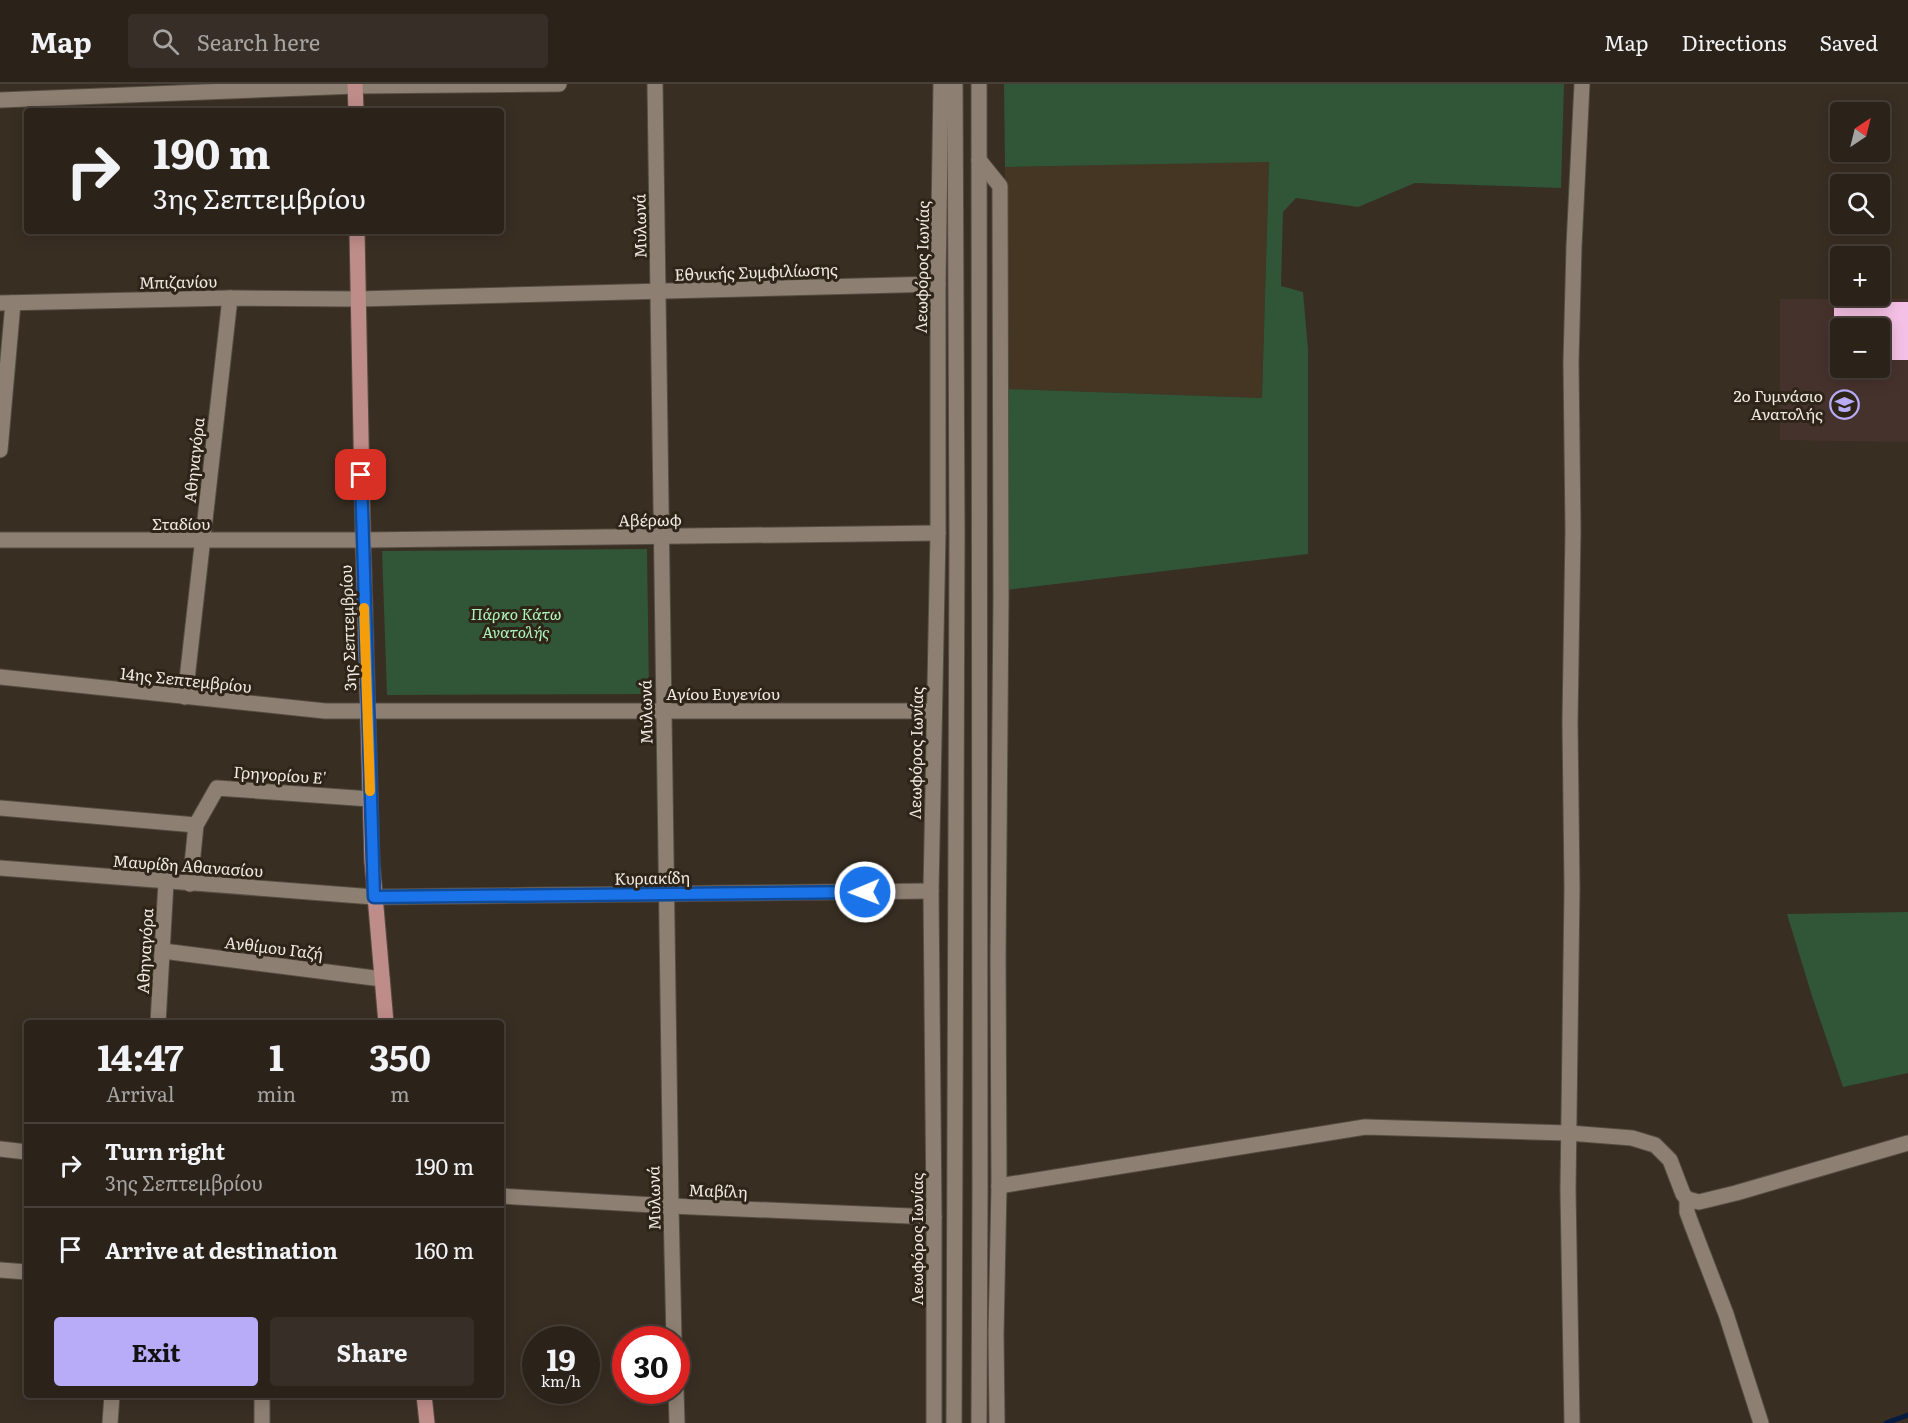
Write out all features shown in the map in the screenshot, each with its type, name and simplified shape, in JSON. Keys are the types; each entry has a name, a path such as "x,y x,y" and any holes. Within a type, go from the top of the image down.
{"main road":[{"path":"355,85 356,108"},
{"name":"3ης Σεπτεμβρίου","path":"357,234 370,799 374,897 386,1020"},
{"path":"424,1398 427,1423"}],"street":[{"path":"0,100 336,85 560,84"},
{"name":"Μυλωνά","path":"656,84 663,711 674,1326"},
{"name":"Λεωφόρος Ιωνίας","path":"934,1423 931,891 938,533 941,84"},
{"name":"Λεωφόρος Ιωνίας","path":"954,1423 957,580 955,84"},
{"path":"979,84 979,1423"},
{"path":"1572,1423 1568,1243 1572,900 1571,362 1582,84"},
{"path":"979,160 1000,186 1001,597 997,1423"},
{"name":"Εθνικής Συμφιλίωσης","path":"358,299 938,284"},
{"name":"Μπιζανίου","path":"7,303 230,298 358,299"},
{"name":"Αθηναγόρα","path":"185,697 230,298"},
{"path":"0,450 7,303"},
{"name":"Αβέρωφ","path":"363,540 938,533"},
{"name":"Σταδίου","path":"0,540 363,540"},
{"name":"14ης Σεπτεμβρίου","path":"0,676 313,710 368,711"},
{"name":"Αγίου Ευγενίου","path":"368,711 934,711"},
{"name":"Γρηγορίου Ε'","path":"190,884 196,825 217,788 370,799"},
{"path":"0,808 196,825"},
{"name":"Μαυρίδη Αθανασίου","path":"0,868 374,897"},
{"name":"Αθηναγόρα","path":"158,1020 166,882"},
{"name":"Κυριακίδη","path":"374,897 931,891"},
{"name":"Ανθίμου Γαζή","path":"163,951 382,979"},
{"path":"999,1186 1365,1127 1569,1133 1632,1138 1655,1145 1671,1160 1687,1199 1687,1212 1726,1314 1761,1423"},
{"path":"1687,1199 1699,1202 1736,1193 1908,1143"},
{"path":"0,1149 24,1152"},
{"name":"Μαβίλη","path":"504,1196 934,1217"},
{"path":"0,1270 24,1272"},
{"path":"110,1423 112,1398"},
{"path":"262,1398 262,1423"},
{"path":"676,1404 677,1423"}],"shaded area":[{"path":"1269,161 1262,398 1006,389 1005,167"},
{"name":"2ο Γυμνάσιο Ανατολής","path":"1780,299 1830,299 1830,306 1890,306 1890,299 1908,299 1908,442 1780,440"}],"green space":[{"path":"1004,84 1564,84 1561,188 1415,183 1358,207 1296,198 1283,212 1281,286 1303,292 1308,349 1308,554 1006,590 1006,389 1262,398 1269,162 1005,167"},
{"name":"Πάρκο Κάτω Ανατολής","path":"647,549 649,694 387,695 382,551"},
{"path":"1908,912 1908,1073 1843,1087 1787,914"}],"building":[{"path":"1890,302 1908,302 1908,360 1890,360 1890,318 1834,318 1834,306 1890,306"}],"waterway":[{"path":"1886,1423 1908,1415"}],"slow traffic":[{"path":"364,608 370,791"}],"place":[{"name":"2ο Γυμνάσιο Ανατολής","path":"1844,404"}],"route":[{"path":"361,475 374,897 865,892"}]}
